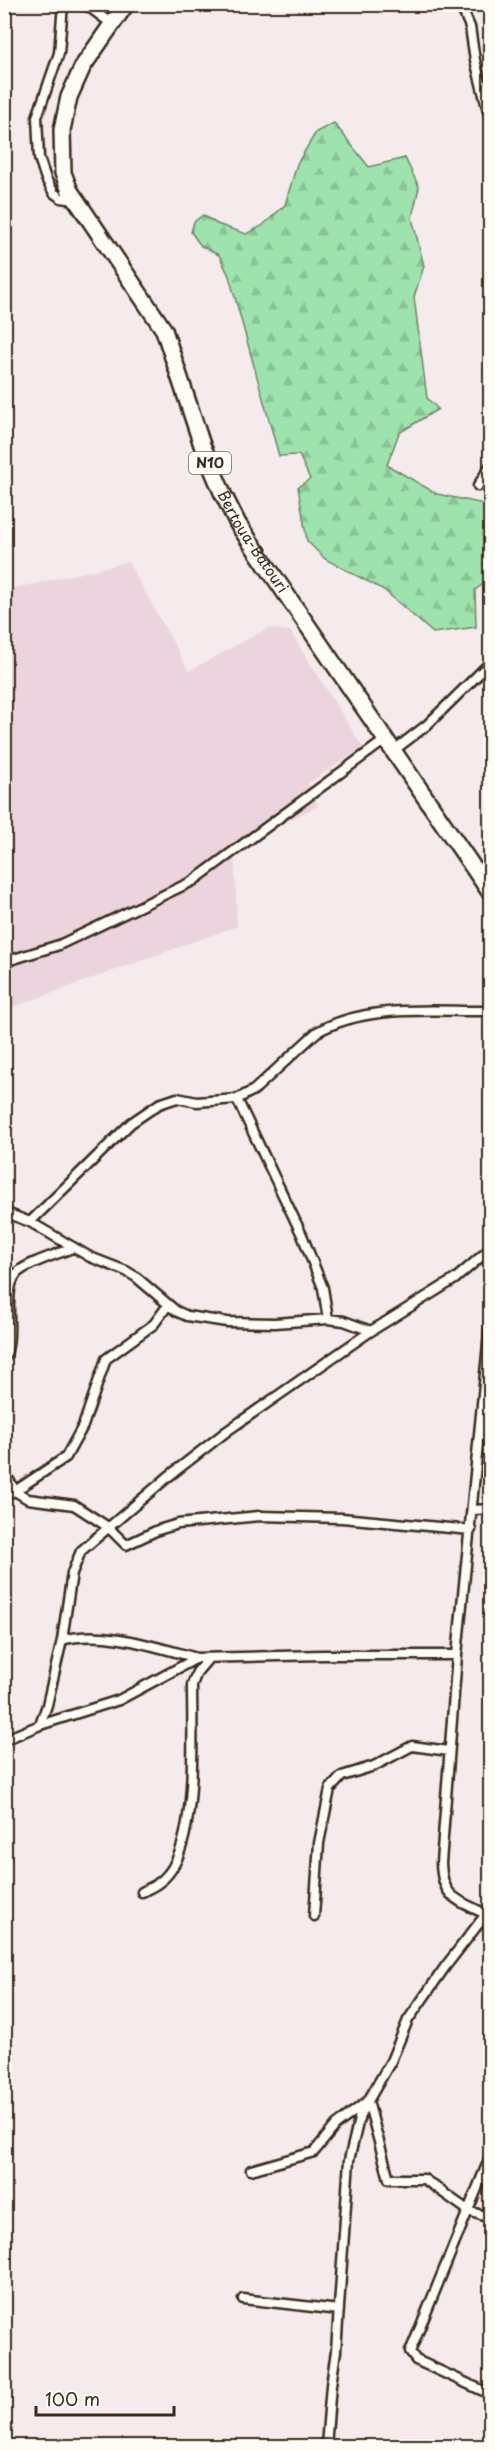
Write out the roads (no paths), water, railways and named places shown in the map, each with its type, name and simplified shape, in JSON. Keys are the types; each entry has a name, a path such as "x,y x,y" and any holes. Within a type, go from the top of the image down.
{"highway":[{"name":"Bertoua-Batouri","path":"126,4 83,66 65,110 62,163 66,183 164,330 202,445 238,524 490,892"}],"street":[{"path":"63,4 59,53 38,117 39,158 46,179 54,193 61,198 76,200"},
{"path":"85,4 112,24"},
{"path":"460,4 470,27 475,60 490,119"},
{"path":"478,486 490,466"},
{"path":"4,962 59,945 193,880 389,745 427,725 490,663"},
{"path":"30,1222 131,1123 159,1104 177,1098 197,1102 237,1099 254,1090 318,1032 329,1025 397,1012 490,1011"},
{"path":"237,1099 302,1234 323,1288 328,1319"},
{"path":"4,1212 30,1222 72,1248 136,1277 168,1305 187,1316 227,1322 274,1323 328,1319 344,1321 371,1331"},
{"path":"4,1359 10,1348 10,1288 17,1273 72,1248"},
{"path":"40,1725 48,1705 62,1640 74,1566 81,1551 169,1476 227,1431 371,1331 455,1279 490,1249"},
{"path":"4,1495 15,1491 66,1457 83,1426 106,1359 153,1324 168,1305"},
{"path":"326,2446 339,2310 349,2160 360,2115 394,2054 408,2020 488,1911 460,1902 448,1894 443,1886 441,1863 457,1655 490,1324"},
{"path":"4,1471 15,1491 28,1499 74,1505 108,1527 126,1545 177,1524 259,1516 342,1518 471,1530"},
{"path":"473,1510 490,1509"},
{"path":"62,1640 77,1636 107,1637 208,1659 323,1654 457,1655"},
{"path":"4,1740 40,1725 119,1700 197,1658"},
{"path":"142,1892 158,1884 169,1873 183,1843 188,1816 191,1767 192,1685 197,1672 208,1659"},
{"path":"314,1916 319,1843 330,1789 334,1782 342,1776 374,1766 412,1746 449,1751"},
{"path":"251,2170 314,2152 336,2125 368,2101"},
{"path":"368,2101 389,2179 424,2179 469,2211 490,2218"},
{"path":"490,2157 410,2352 416,2360 490,2394"},
{"path":"243,2300 339,2310"}]}
